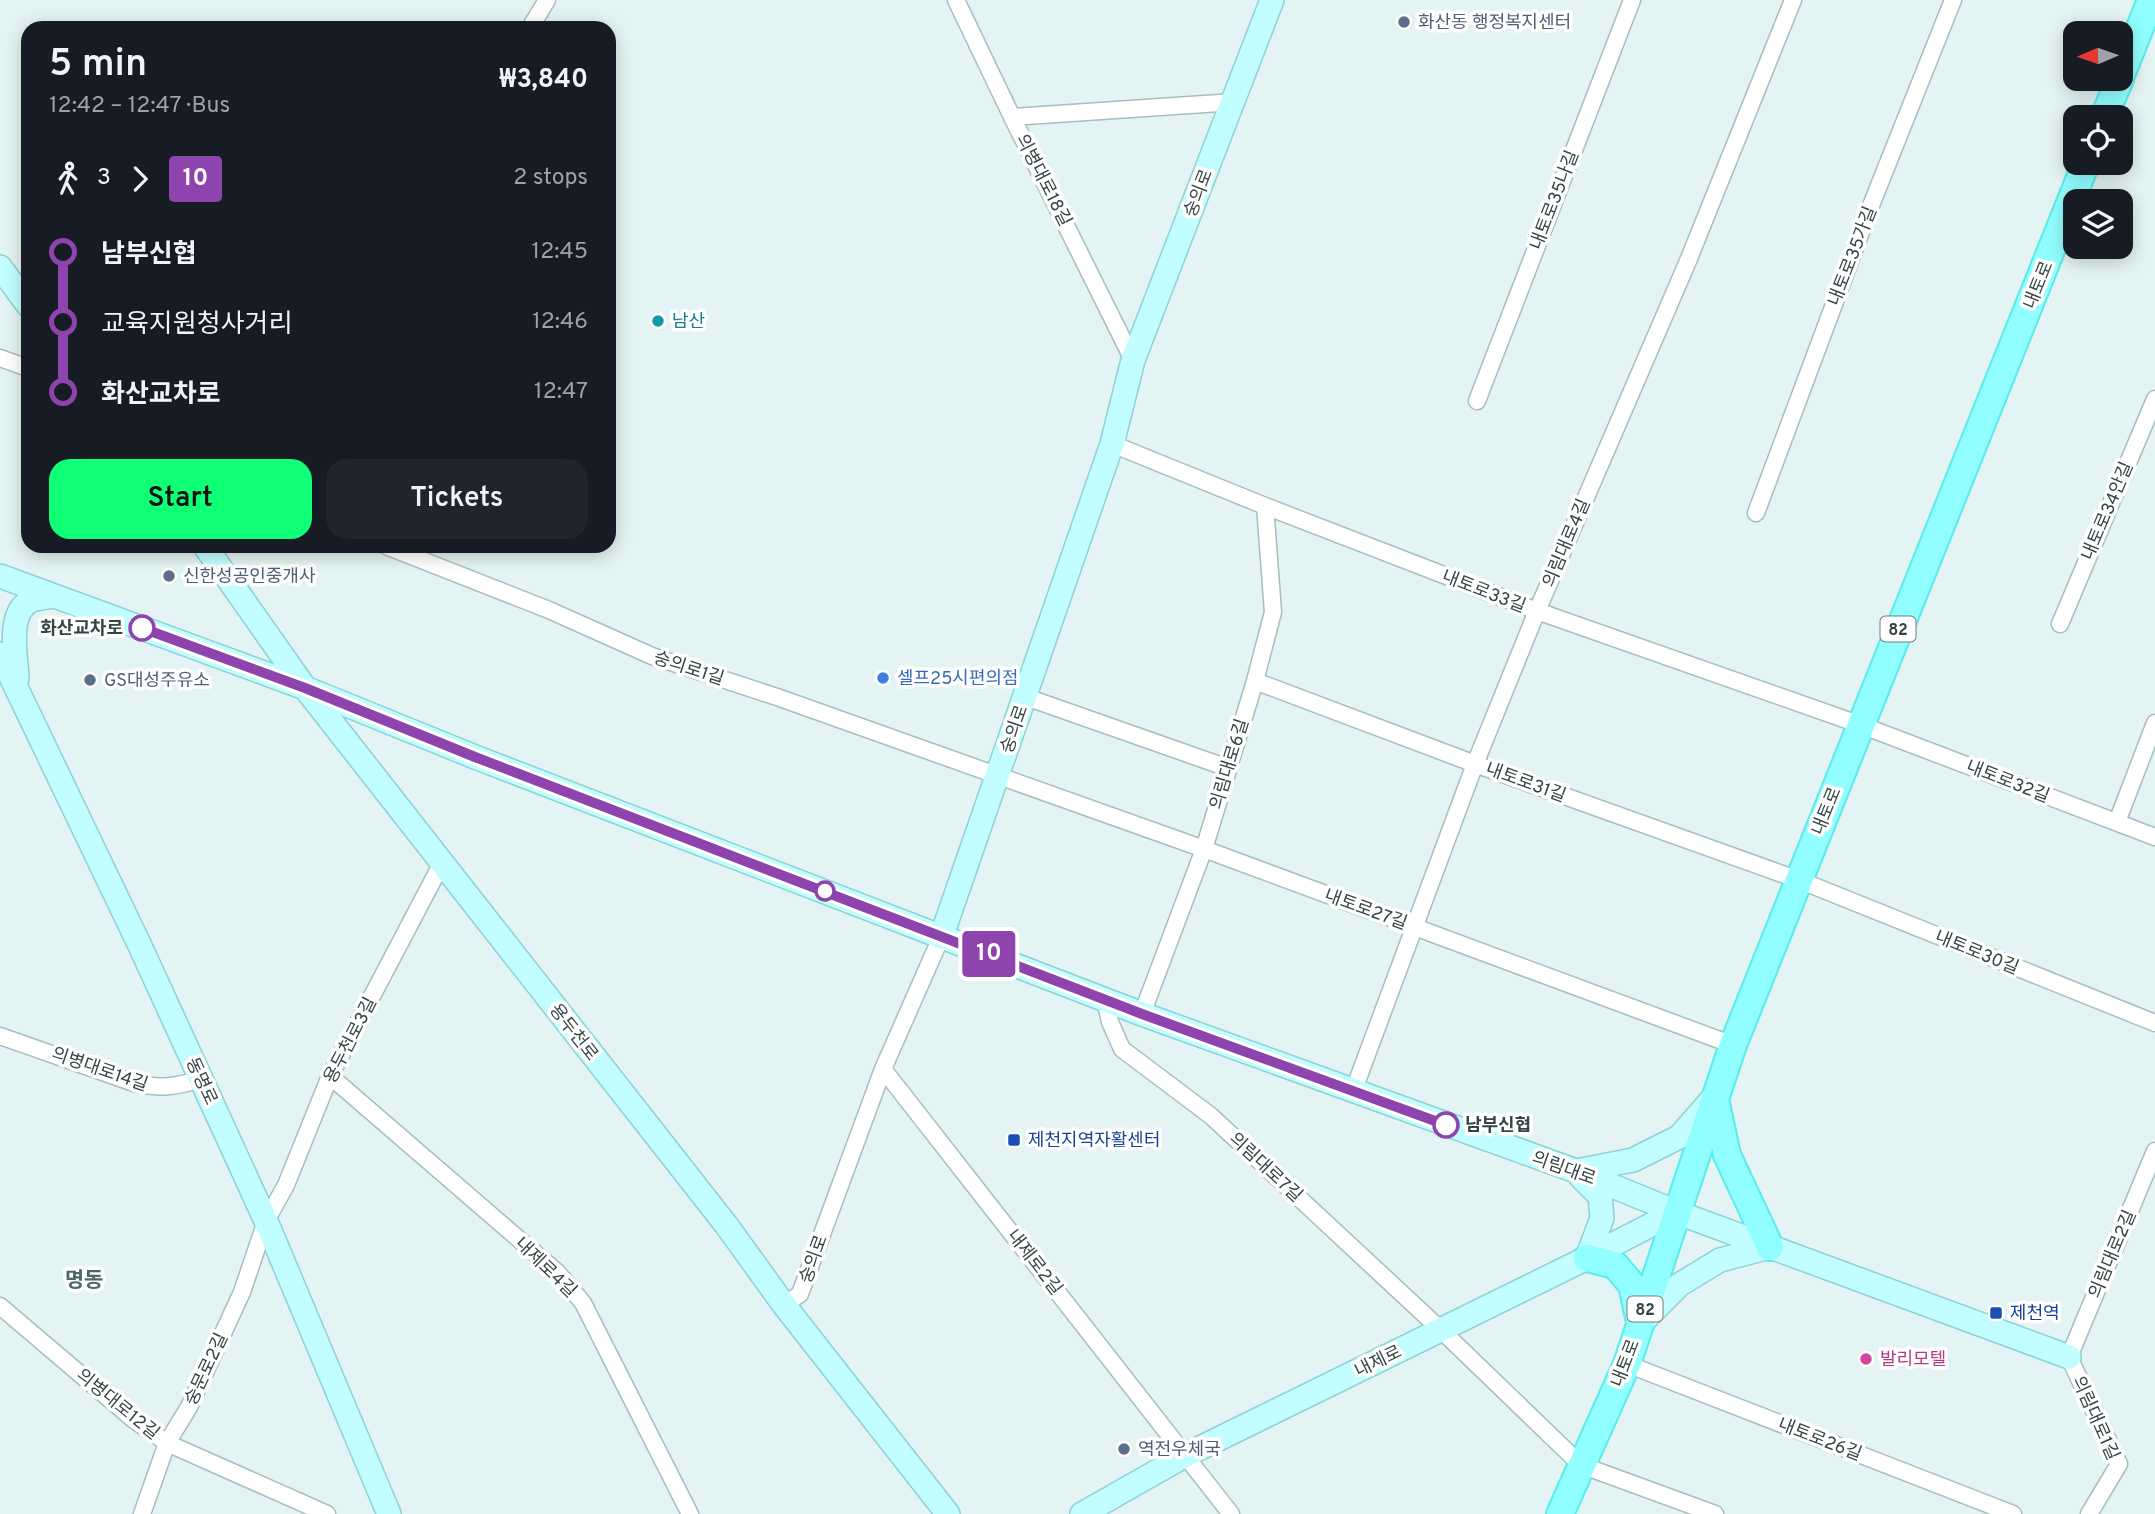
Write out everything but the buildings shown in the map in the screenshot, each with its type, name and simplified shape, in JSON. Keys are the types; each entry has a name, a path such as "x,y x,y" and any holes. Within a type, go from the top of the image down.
{"main road":[{"path":"2133,45 2151,0"},
{"name":"내토로","path":"1560,1514 1627,1364 1732,1045 2081,175"},
{"path":"1714,1097 1727,1155 1770,1247"},
{"path":"1587,1258 1615,1265 1632,1285 1640,1324"}],"street":[{"path":"534,21 547,0"},
{"name":"의병대로18길","path":"957,0 1133,360"},
{"name":"숭의로","path":"784,1305 800,1294 883,1069 943,935 1112,444 1133,360 1272,0"},
{"name":"내토로35나길","path":"1477,401 1632,0"},
{"name":"의림대로4길","path":"1353,1092 1475,764 1537,611 1688,261 1793,0"},
{"name":"내토로35가길","path":"1756,513 1870,208 1953,0"},
{"path":"1012,117 1234,102"},
{"path":"0,267 21,296"},
{"path":"0,358 21,366"},
{"name":"내토로34안길","path":"2060,624 2155,399"},
{"name":"내토로33길","path":"1112,444 1537,611 1861,725"},
{"name":"의림대로6길","path":"1142,1014 1203,849 1255,681 1273,612 1265,506"},
{"name":"용두천로","path":"210,553 305,688 727,1226 784,1305 948,1514"},
{"name":"숭의로1길","path":"404,553 549,610 652,656 777,697 998,777"},
{"name":"의림대로","path":"0,576 305,688 488,762 943,935 1142,1014 1576,1171 1676,1212 2069,1357"},
{"path":"18,691 15,648 15,625 18,617 27,603 54,596"},
{"name":"동명로","path":"0,654 141,948 266,1221 389,1514"},
{"name":"내토로31길","path":"1255,681 1475,764 1799,880"},
{"path":"1026,697 1227,768"},
{"path":"2117,822 2155,723"},
{"name":"내토로32길","path":"1861,725 2155,837"},
{"name":"내토로27길","path":"998,777 1203,849 1732,1045"},
{"name":"용두천로3길","path":"266,1221 286,1185 330,1076 442,863"},
{"name":"내토로30길","path":"1799,880 2155,1024"},
{"name":"의림대로7길","path":"1105,999 1112,1029 1122,1049 1211,1116 1441,1330"},
{"name":"의병대로14길","path":"0,1036 134,1083 157,1088 175,1087 201,1079"},
{"name":"내제로2길","path":"883,1069 1231,1514"},
{"name":"내제로4길","path":"330,1076 558,1273 579,1297 690,1514"},
{"path":"1576,1171 1633,1160 1679,1137 1714,1097"},
{"name":"의림대로2길","path":"2069,1357 2155,1151"},
{"path":"1576,1171 1600,1196 1602,1218 1587,1258"},
{"name":"내제로","path":"1082,1514 1186,1455 1676,1212"},
{"name":"숭문로2길","path":"142,1514 167,1444 189,1407 242,1292 266,1221"},
{"path":"1640,1324 1679,1285 1720,1261 1770,1247"},
{"name":"의병대로12길","path":"0,1306 134,1420 167,1444 327,1514"},
{"path":"1441,1330 1581,1465 1715,1514"},
{"name":"의림대로1길","path":"2069,1357 2119,1464 2089,1514"},
{"name":"내토로26길","path":"1627,1364 2013,1514"}],"bus line":[{"name":"10","path":"142,628 305,688 475,757 943,935 1142,1014 1446,1125"}],"place":[{"name":"화산동 행정복지센터","path":"1404,22"},
{"name":"남산","path":"658,321"},
{"name":"신한성공인중개사","path":"169,576"},
{"name":"화산교차로","path":"142,628"},
{"name":"셀프25시편의점","path":"883,678"},
{"name":"GS대성주유소","path":"90,680"},
{"name":"남부신협","path":"1446,1125"},
{"name":"제천지역자활센터","path":"1014,1140"},
{"name":"제천역","path":"1996,1313"},
{"name":"발리모텔","path":"1866,1359"},
{"name":"역전우체국","path":"1124,1449"}],"district":[{"name":"명동","path":"84,1280"}]}
